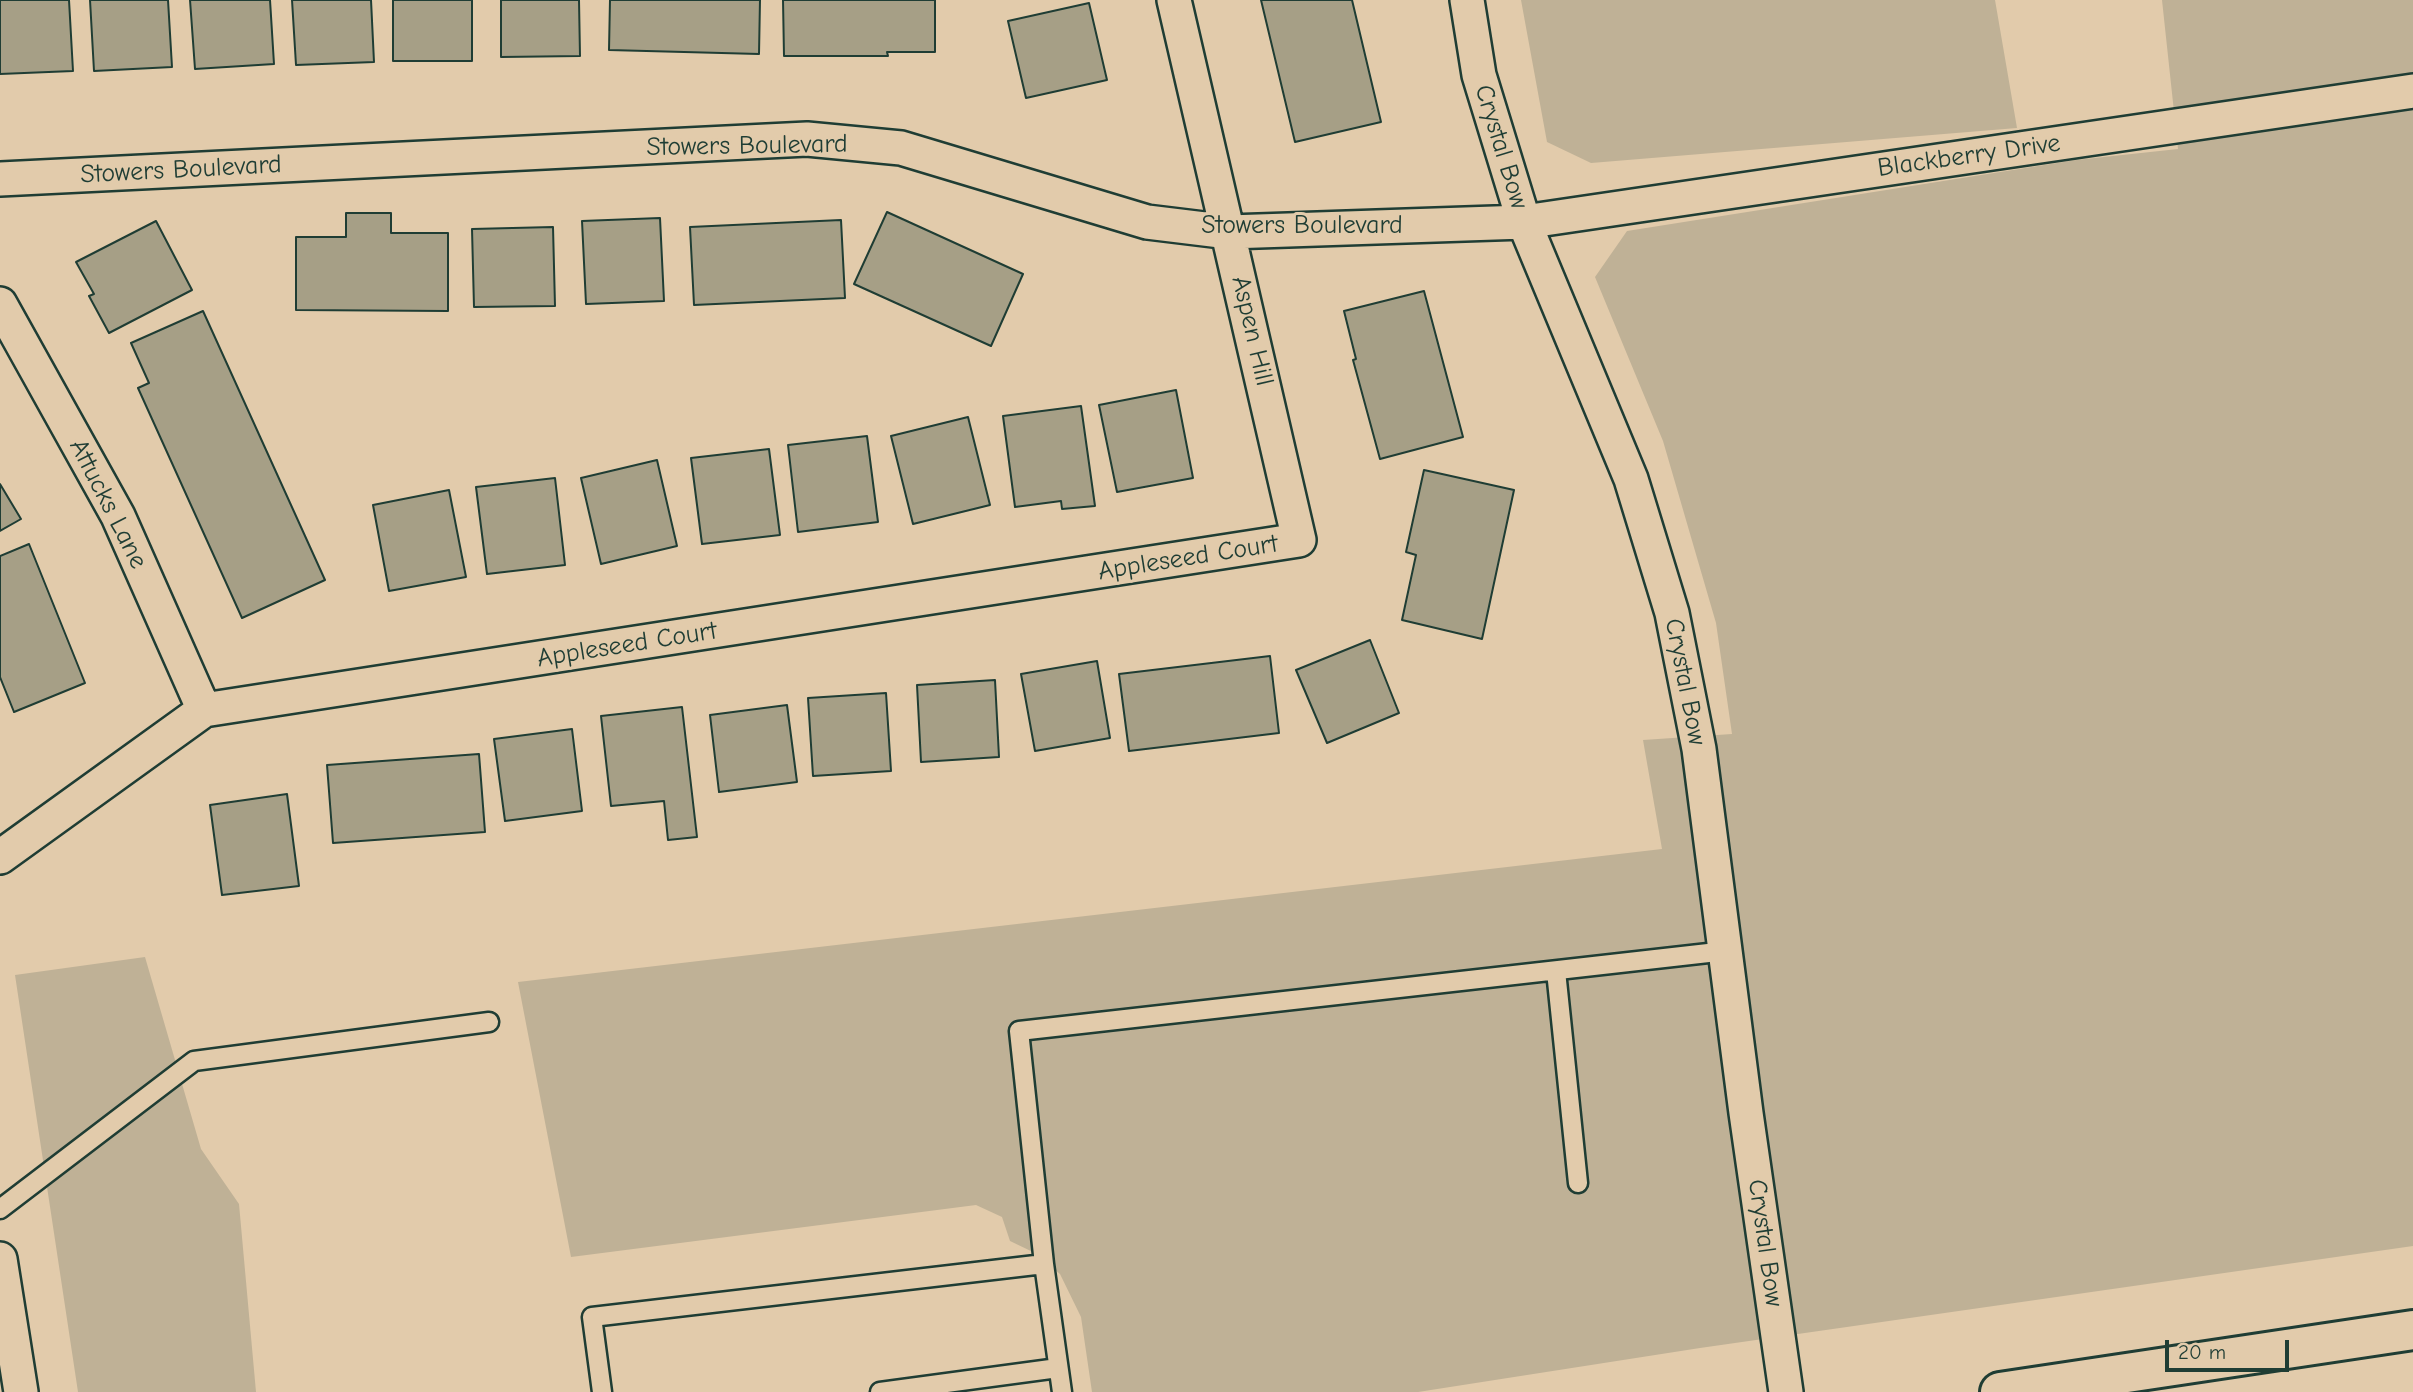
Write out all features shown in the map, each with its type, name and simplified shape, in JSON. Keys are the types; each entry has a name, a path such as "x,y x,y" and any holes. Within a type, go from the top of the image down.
{"main road":[{"path":"2000,1392 2413,1330"}],"street":[{"name":"Aspen Hill","path":"1174,0 1299,540"},
{"name":"Crystal Bow","path":"1467,0 1479,75 1524,222 1631,479 1672,613 1699,749 1746,1113 1786,1392"},
{"name":"Blackberry Drive","path":"1524,222 2413,91"},
{"name":"Stowers Boulevard","path":"0,179 807,139 901,148 1147,222 1229,232 1524,222"},
{"name":"Attucks Lane","path":"0,304 118,516 204,710"},
{"name":"Appleseed Court","path":"0,857 204,710 1299,540"},
{"path":"0,1259 21,1392"}],"lane":[{"path":"1062,1392 1044,1264 1019,1031 1726,951"},
{"path":"1556,971 1578,1183"},
{"path":"0,1209 194,1061 489,1022"},
{"path":"601,1392 592,1317 1044,1264"},
{"path":"880,1392 1058,1368"}],"shaded area":[{"path":"1521,0 1995,0 2017,128 1591,163 1547,142"},
{"path":"2162,0 2413,0 2413,1246 1700,1348 1418,1392 1092,1392 1081,1317 1060,1274 1035,1253 1010,1241 1002,1217 976,1205 571,1257 518,982 1662,849 1643,740 1732,734 1716,623 1663,441 1595,277 1627,231 2076,160 2178,149"},
{"path":"145,957 201,1149 239,1204 256,1392 78,1392 15,975"}],"building":[{"path":"0,0 69,0 73,71 0,74"},
{"path":"90,0 168,0 172,67 94,71"},
{"path":"190,0 270,0 274,64 195,69"},
{"path":"292,0 371,0 374,62 296,65"},
{"path":"393,0 472,0 472,61 393,61"},
{"path":"501,0 579,0 580,56 501,57"},
{"path":"610,0 760,0 759,54 609,50"},
{"path":"783,0 935,0 935,52 887,52 888,56 784,56"},
{"path":"1261,0 1352,0 1381,122 1295,142"},
{"path":"1089,3 1107,80 1026,98 1008,21"},
{"path":"887,212 1023,274 991,346 854,284"},
{"path":"346,213 391,213 391,233 448,233 448,311 296,310 296,237 346,237"},
{"path":"660,218 664,301 586,304 582,221"},
{"path":"841,220 845,298 694,305 690,227"},
{"path":"156,221 192,290 109,333 89,296 94,294 76,262"},
{"path":"553,227 555,306 474,307 472,229"},
{"path":"1424,291 1463,437 1380,459 1353,360 1356,359 1344,311"},
{"path":"203,311 325,580 242,618 138,388 149,383 131,343"},
{"path":"1176,390 1193,478 1117,492 1099,405"},
{"path":"1081,406 1095,506 1062,509 1061,501 1015,507 1003,416"},
{"path":"968,417 990,505 913,524 891,436"},
{"path":"867,436 878,522 798,532 788,445"},
{"path":"769,449 780,535 702,544 691,458"},
{"path":"657,460 677,546 601,564 581,478"},
{"path":"1424,470 1514,490 1482,639 1402,620 1416,555 1406,552"},
{"path":"555,478 565,565 487,574 476,487"},
{"path":"0,484 21,519 0,531"},
{"path":"449,490 466,577 389,591 373,505"},
{"path":"29,544 85,683 14,712 0,677 0,556"},
{"path":"1370,640 1399,713 1327,743 1296,670"},
{"path":"1270,656 1279,733 1129,751 1119,674"},
{"path":"1097,661 1110,738 1035,751 1021,674"},
{"path":"995,680 999,757 921,762 917,685"},
{"path":"886,693 891,771 813,776 808,698"},
{"path":"787,705 797,782 719,792 710,715"},
{"path":"682,707 697,837 668,840 664,801 611,806 601,716"},
{"path":"572,729 582,811 505,821 494,739"},
{"path":"479,754 485,832 333,843 327,765"},
{"path":"287,794 299,886 222,895 210,805"}]}
